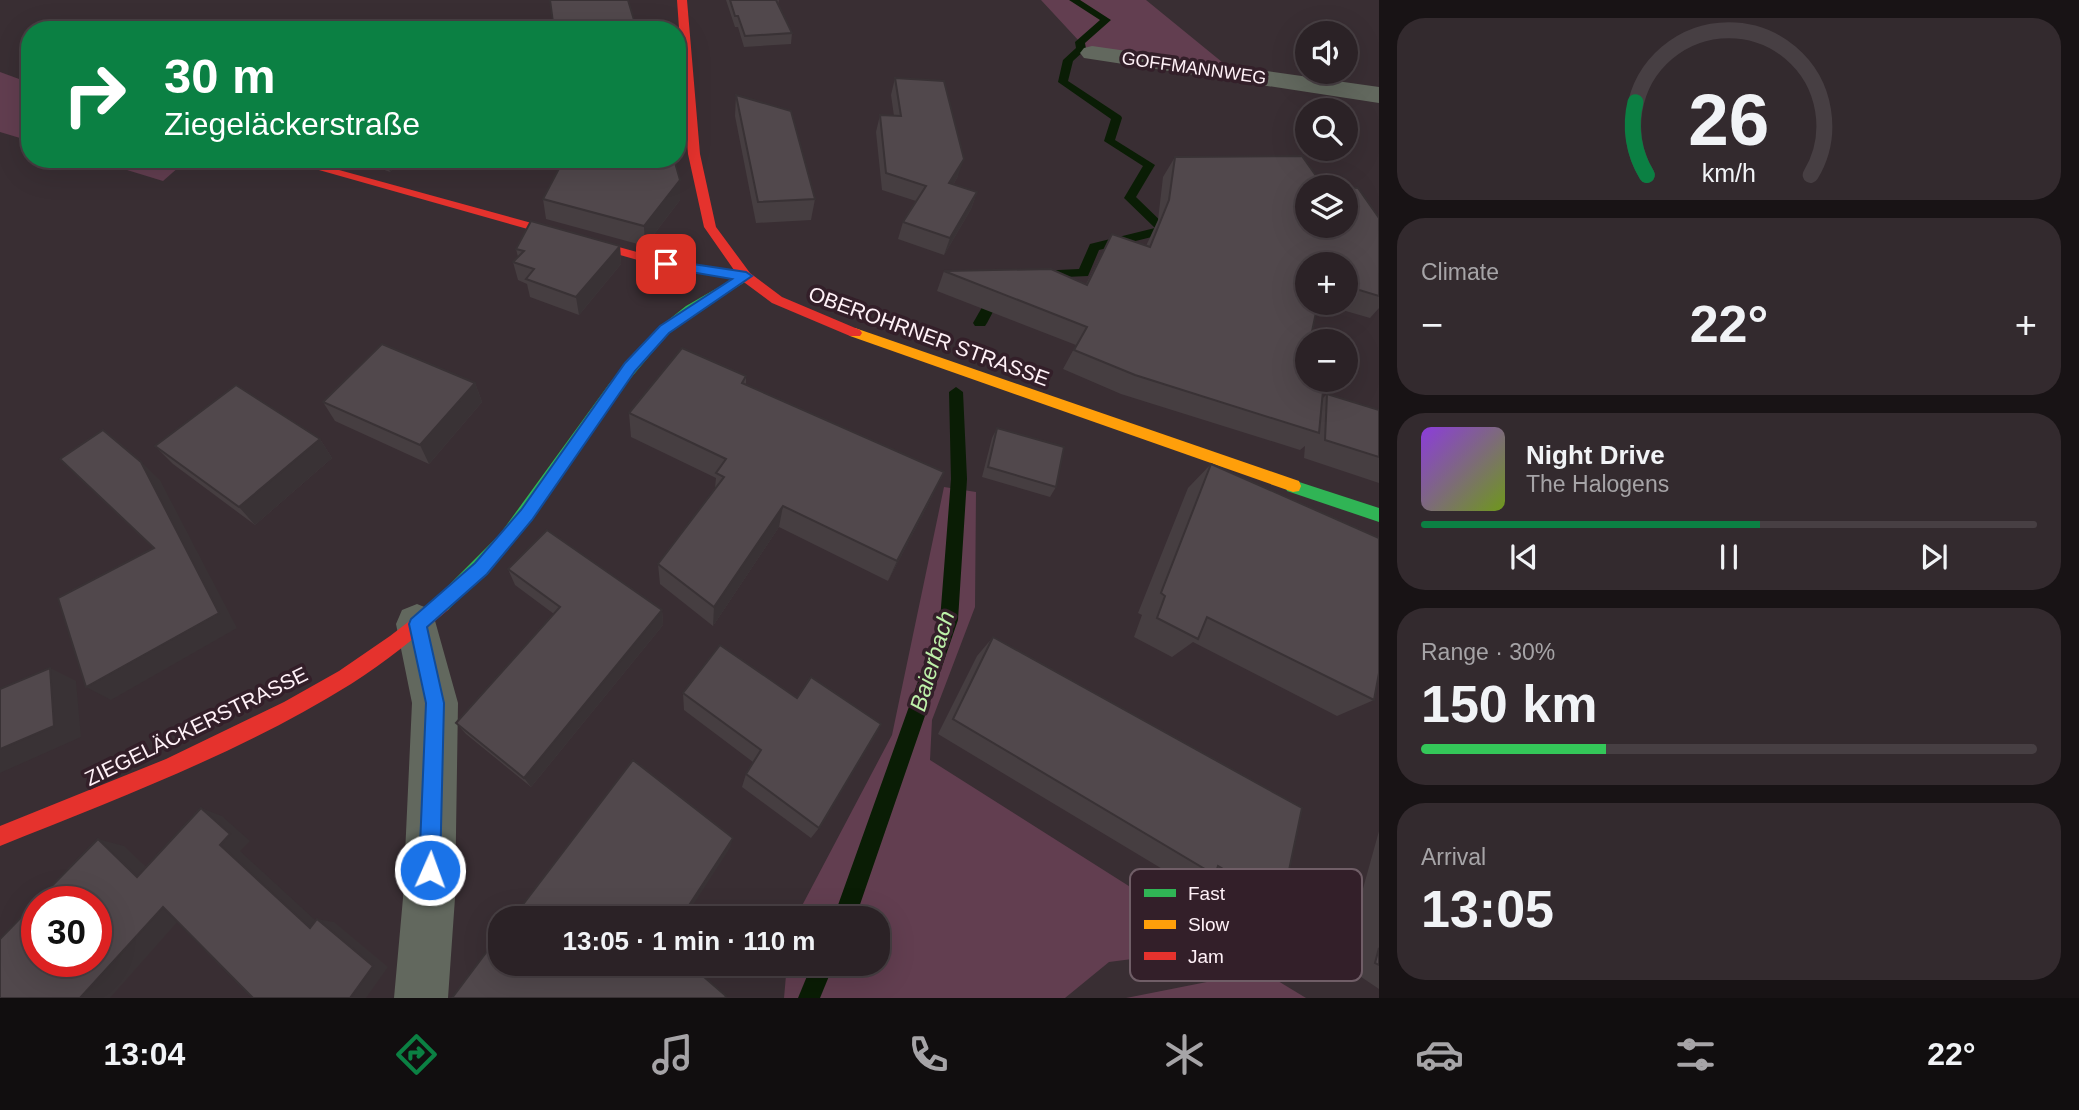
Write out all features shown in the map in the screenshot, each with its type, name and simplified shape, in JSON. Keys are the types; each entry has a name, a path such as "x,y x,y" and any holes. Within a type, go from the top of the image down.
{"street":[{"name":"OBEROHRNER STRASSE","path":"682,0 684,21"},
{"name":"OBEROHRNER STRASSE","path":"686,51 694,154 710,227 746,276 777,300 806,315 946,367 1379,515"},
{"name":"GOFFMANNWEG","path":"1091,53 1379,95"},
{"path":"318,168 666,264 746,276"},
{"name":"ZIEGELÄCKERSTRASSE","path":"0,836 86,802 229,738 320,691 417,624 481,568 527,515 630,367 664,330 746,276"},
{"path":"417,624 435,703 429,898 421,998"}],"shaded area":[{"path":"1041,0 1146,0 1233,71 1144,51 1092,55"},
{"path":"0,72 21,80 21,138 0,132"},
{"path":"120,168 178,168 163,181"},
{"path":"944,487 976,492 975,607 932,720 930,760 1130,887 1130,959 1109,962 1065,998 784,998 786,976 890,976 890,906 802,906 892,735"},
{"path":"1212,981 1278,981 1306,998 1126,998"}],"building":[{"path":"550,0 628,0 634,21 553,21"},
{"path":"730,0 776,0 792,33 745,36"},
{"path":"895,78 944,81 964,159 949,183 977,192 950,238 903,222 926,186 886,173 880,115 901,116"},
{"path":"736,95 791,111 815,199 758,202"},
{"path":"1295,156 1295,161 1306,161 1315,175 1295,175 1295,238 1358,238 1358,188 1379,218 1379,296 1358,290 1358,252 1295,252 1295,315 1315,315 1313,329 1295,329 1295,392 1323,392 1319,433 1135,375 1074,350 1087,327 944,271 1051,269 1087,285 1112,234 1150,247 1169,200 1175,157"},
{"path":"559,168 677,168 680,180 644,226 543,199"},
{"path":"531,221 620,246 576,297 526,279 534,269 513,262 524,251 516,249"},
{"path":"382,344 475,383 420,445 323,402"},
{"path":"682,348 746,376 742,383 944,472 897,561 783,506 714,607 658,564 724,477 716,473 726,459 629,413"},
{"path":"236,385 320,439 239,507 155,446"},
{"path":"1327,394 1379,410 1379,457 1325,440"},
{"path":"997,428 1064,447 1056,487 988,467"},
{"path":"103,430 141,462 219,613 86,687 58,598 154,548 60,459"},
{"path":"1211,464 1379,538 1379,673 1374,700 1207,617 1198,639 1157,618 1165,596 1161,593"},
{"path":"547,530 662,610 524,778 456,723 560,607 508,569"},
{"path":"993,637 1302,808 1289,869 1223,869 1218,866 1217,869 1205,869 953,719"},
{"path":"720,645 797,698 811,677 881,724 819,828 746,774 761,750 683,693"},
{"path":"50,668 54,726 0,749 0,689"},
{"path":"633,760 733,838 689,906 522,906"},
{"path":"201,808 230,834 220,845 310,928 317,919 373,966 350,998 253,998 163,907 112,963 112,886 52,886 98,839 137,877"},
{"path":"21,917 21,977 99,977 80,998 0,998 0,939"},
{"path":"1379,948 1379,965 1375,963"},
{"path":"488,950 488,976 703,976 726,996 725,998 452,998"}],"waterway":[{"name":"Baierbach","path":"1042,274 1084,273 1094,247 1164,230 1130,198 1149,165 1109,141 1117,118 1063,82 1068,60 1081,49 1080,42 1106,20 1074,0"},
{"name":"Baierbach","path":"980,323 998,291"},
{"name":"Baierbach","path":"849,906 949,620 959,479 956,392"},
{"name":"Baierbach","path":"809,998 818,976"}],"traffic: fast":[{"path":"442,604 506,539 614,388 662,332 691,309 745,276"},
{"path":"1293,486 1379,515"}],"traffic: slow":[{"path":"855,333 1293,486"}],"traffic: jam":[{"path":"682,0 684,21"},
{"path":"686,51 694,154 710,227 745,276 777,300 855,333"},
{"path":"318,168 666,264 745,276"},
{"path":"0,836 114,791 290,709 345,677 396,642 442,604"}],"route":[{"path":"430,870 435,703 417,624 481,568 527,515 630,367 664,330 746,276 666,264"}]}
